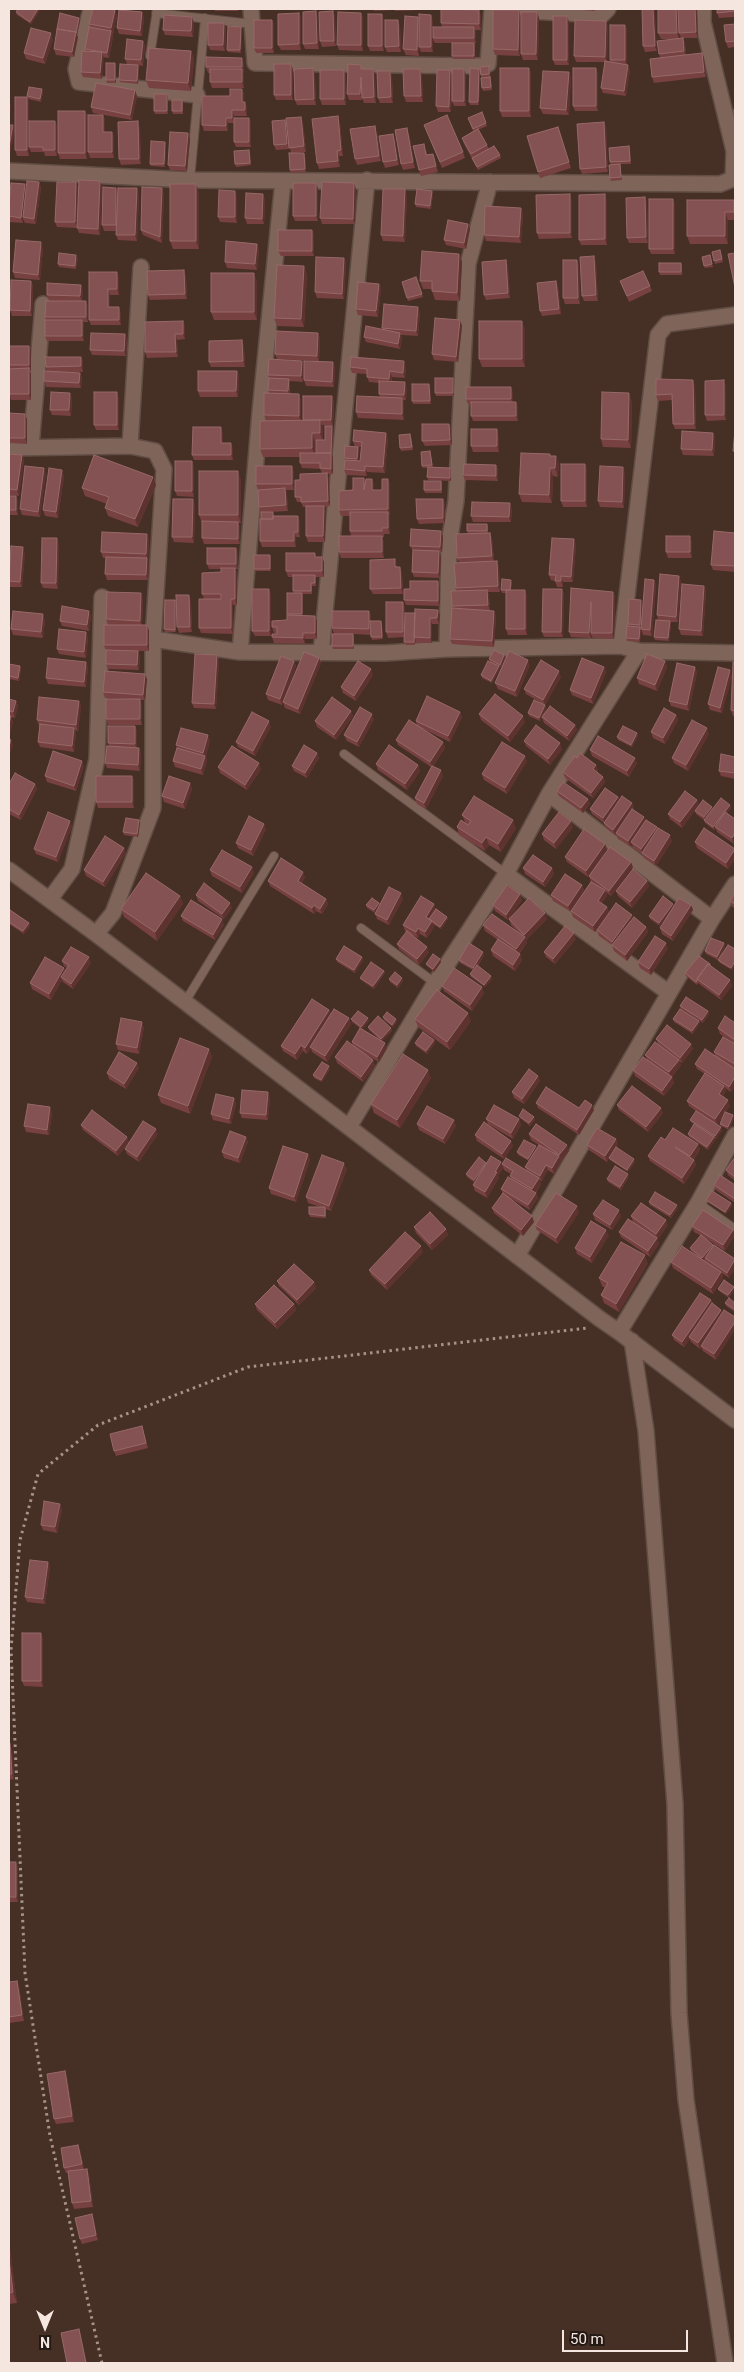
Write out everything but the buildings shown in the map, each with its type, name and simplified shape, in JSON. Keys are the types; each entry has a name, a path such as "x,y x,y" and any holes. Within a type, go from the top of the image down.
{"street":[{"path":"90,9 76,69 79,82 145,85 197,95"},
{"path":"251,9 255,62 481,66 488,64 492,9 575,12 602,15 608,9"},
{"path":"9,171 190,180 720,184 733,179 734,151 703,22 703,9"},
{"path":"321,653 367,180"},
{"path":"240,652 260,412 283,181"},
{"path":"447,649 449,543 456,501 468,264 490,182"},
{"path":"130,446 141,267"},
{"path":"31,448 43,304"},
{"path":"620,646 658,335 667,324 735,315"},
{"path":"9,448 130,446 155,451 164,469 153,639 153,808 113,913 96,934"},
{"path":"50,899 72,869 97,759 102,597"},
{"path":"153,639 240,652 385,653 447,649 620,646 639,651 735,653"},
{"path":"349,1127 435,983 506,874 549,794 639,651"},
{"path":"549,794 712,919"},
{"path":"9,870 50,899 735,1420"},
{"path":"506,874 669,993"},
{"path":"517,1256 712,919 735,884"},
{"path":"619,1332 698,1203 735,1135"},
{"path":"632,1341 646,1431 675,1804 679,2013 685,2090 725,2363"}],"lane":[{"path":"149,61 156,11 252,24"},
{"path":"190,180 205,18"},
{"path":"344,754 506,874"},
{"path":"185,1002 274,856"},
{"path":"361,928 435,983"},
{"path":"698,1203 735,1229"}],"path":[{"path":"102,2363 50,2136 26,1973 11,1650 20,1540 38,1474 98,1425 248,1367 586,1329 600,1319"}]}
